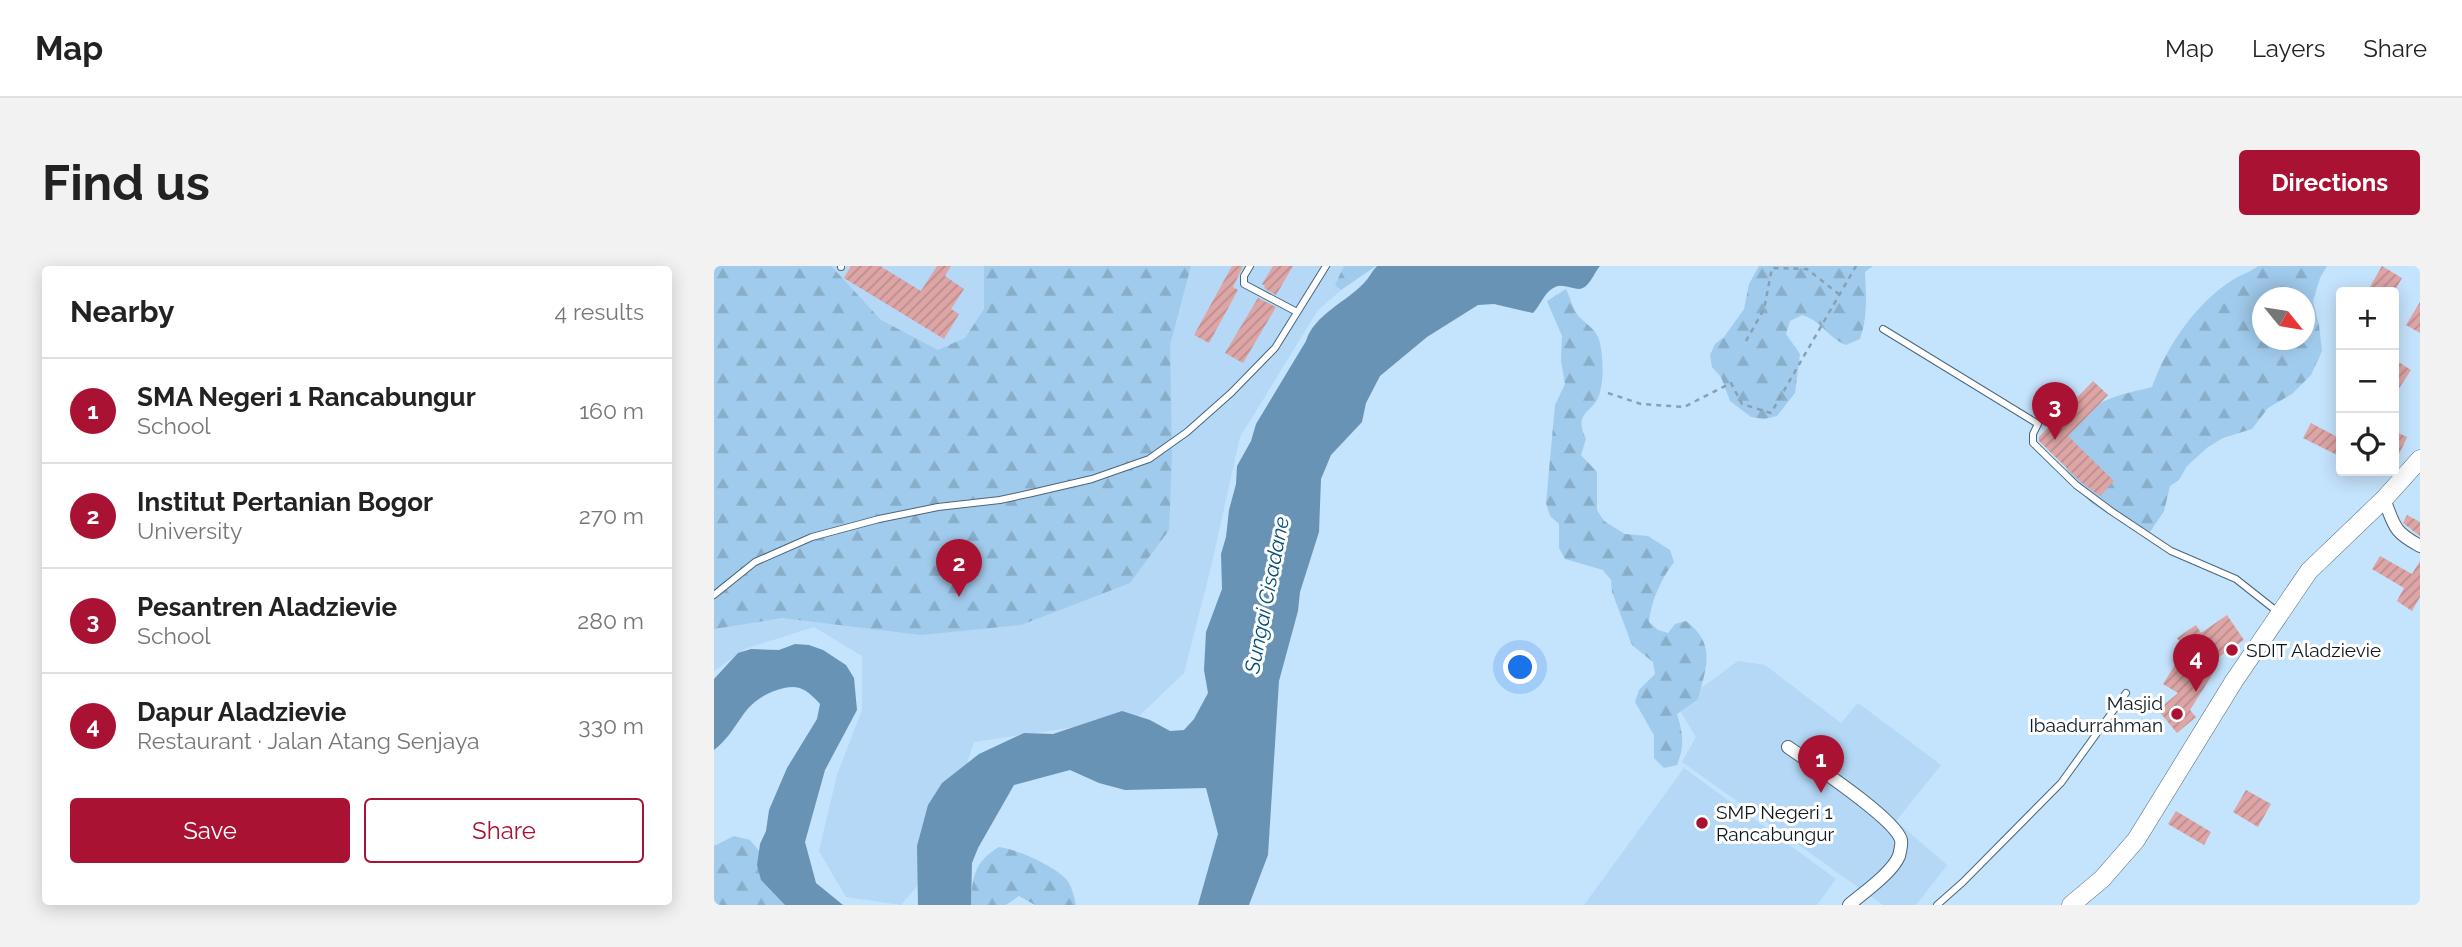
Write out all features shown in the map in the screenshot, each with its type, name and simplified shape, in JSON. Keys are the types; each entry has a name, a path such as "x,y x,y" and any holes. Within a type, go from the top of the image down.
{"main road":[{"path":"2071,905 2102,879 2136,840 2234,681 2309,570 2384,499 2420,459"}],"street":[{"path":"2384,499 2395,529 2400,535 2420,546"},
{"path":"1788,747 1839,782 1892,826 1900,839 1899,857 1849,905"}],"lane":[{"path":"1250,266 1244,276 1244,284 1297,312"},
{"path":"714,596 755,562 812,537 938,507 1032,494 1092,479 1149,458 1187,432 1231,393 1275,348 1326,266"},
{"path":"1883,329 2038,424 2033,434 2033,443 2076,485 2111,511 2171,551 2236,579 2281,614"},
{"path":"1937,905 2061,783 2126,693"}],"path":[{"path":"1608,393 1641,404 1684,407 1731,383 1742,404 1771,413 1856,266"},
{"path":"1746,341 1764,309 1772,268 1807,269 1840,295"}],"shaded area":[{"path":"714,266 1369,266 1318,310 1240,437 1184,673 1137,718 974,742 931,870 901,905 846,897 819,851 837,775 862,710 862,656 814,627 745,649 714,671"},
{"path":"1738,661 1765,665 1841,723 1858,703 1941,765 1896,821 1947,865 1916,905 1883,905 1682,762 1696,737 1677,706"},
{"name":"SMP Negeri 1 Rancabungur","path":"1684,768 1836,879 1817,905 1584,905"}],"green space":[{"path":"714,266 831,266 881,320 938,350 965,338 984,309 984,266 1191,266 1170,345 1172,455 1169,530 1130,583 1021,625 921,635 782,618 714,629"},
{"path":"1344,266 1376,266 1341,290 1335,285"},
{"path":"1759,266 1873,266 1865,272 1865,314 1860,339 1846,345 1802,315 1790,321 1786,334 1800,354 1795,393 1777,416 1764,419 1751,417 1730,401 1721,377 1712,367 1710,355 1715,344 1724,337 1744,309 1749,284"},
{"path":"2258,266 2327,266 2315,294 2315,287 2252,287 2252,350 2315,350 2315,309 2322,351 2311,375 2292,394 2268,408 2252,429 2223,438 2208,447 2187,466 2179,480 2170,486 2164,511 2150,532 2102,510 2072,482 2065,455 2067,427 2106,400 2152,387 2158,371 2184,326 2207,300 2234,279"},
{"path":"1566,289 1577,314 1596,334 1601,349 1603,374 1600,392 1583,417 1582,430 1586,439 1581,455 1597,472 1597,510 1604,521 1625,534 1648,536 1670,550 1674,562 1657,590 1649,622 1658,630 1668,633 1675,624 1686,621 1696,630 1706,648 1706,667 1698,699 1677,714 1682,740 1680,758 1677,765 1664,768 1654,758 1654,735 1635,702 1639,690 1655,674 1653,662 1632,645 1612,592 1611,580 1603,570 1565,559 1559,548 1559,524 1550,516 1546,503 1555,405 1565,384 1561,361 1562,336 1547,301"},
{"path":"734,836 750,840 805,905 714,905 714,846"},
{"path":"999,847 1035,859 1060,874 1070,885 1076,905 1035,905 1019,896 1006,905 971,905 976,871 984,858"}],"water":[{"name":"Sungai Cisadane","path":"1377,266 1600,266 1583,288 1559,286 1551,289 1533,313 1494,304 1478,305 1427,337 1380,376 1366,403 1362,422 1331,455 1321,479 1319,532 1300,592 1298,611 1279,681 1268,855 1249,905 1198,905 1218,834 1206,788 1125,790 1099,783 1070,770 1014,785 972,863 971,905 918,905 917,846 928,805 942,783 979,754 1024,733 1053,734 1122,711 1150,720 1170,731 1184,730 1194,719 1208,693 1204,670 1206,632 1222,589 1221,554 1236,484 1237,466 1251,441 1256,424 1310,332 1323,316 1357,290"},
{"path":"795,644 823,650 846,665 854,678 857,710 825,770 805,842 816,883 843,905 785,905 761,880 757,865 769,810 787,768 817,719 820,704 806,691 796,687 765,695 748,709 714,750 714,679 738,653 751,649 779,650"}],"building":[{"path":"851,266 880,266 921,291 937,266 951,266 945,276 964,289 951,309 959,314 944,339 844,278"},
{"path":"1232,266 1243,266 1233,287 1238,290 1209,343 1194,335"},
{"path":"1273,266 1293,266 1276,295 1262,284"},
{"path":"2382,266 2402,278 2397,287 2370,287"},
{"path":"1258,298 1276,307 1243,363 1225,353"},
{"path":"2420,302 2420,333 2406,325"},
{"path":"2399,362 2411,370 2399,388"},
{"path":"2093,381 2108,395 2068,436 2114,481 2100,496 2080,481 2039,441 2039,437"},
{"path":"2311,423 2336,436 2336,454 2303,438"},
{"path":"2399,433 2407,437 2399,454"},
{"path":"2407,515 2420,522 2420,536 2403,523"},
{"path":"2380,556 2412,574 2420,561 2420,597 2412,611 2397,601 2404,588 2372,569"},
{"path":"2227,615 2244,640 2210,663 2217,667 2190,710 2196,717 2177,733 2158,710 2178,693 2163,684 2185,649 2177,638 2196,625 2201,633"},
{"path":"2246,790 2271,804 2258,827 2233,812"},
{"path":"2176,811 2211,832 2204,845 2168,824"}],"place":[{"name":"Pesantren Aladzievie","path":"2055,440"},
{"name":"Institut Pertanian Bogor","path":"959,597"},
{"name":"SDIT Aladzievie","path":"2232,650"},
{"name":"Dapur Aladzievie","path":"2196,692"},
{"name":"Masjid Ibaadurrahman","path":"2177,714"},
{"name":"SMA Negeri 1 Rancabungur","path":"1821,793"},
{"name":"SMP Negeri 1 Rancabungur","path":"1702,823"}]}
